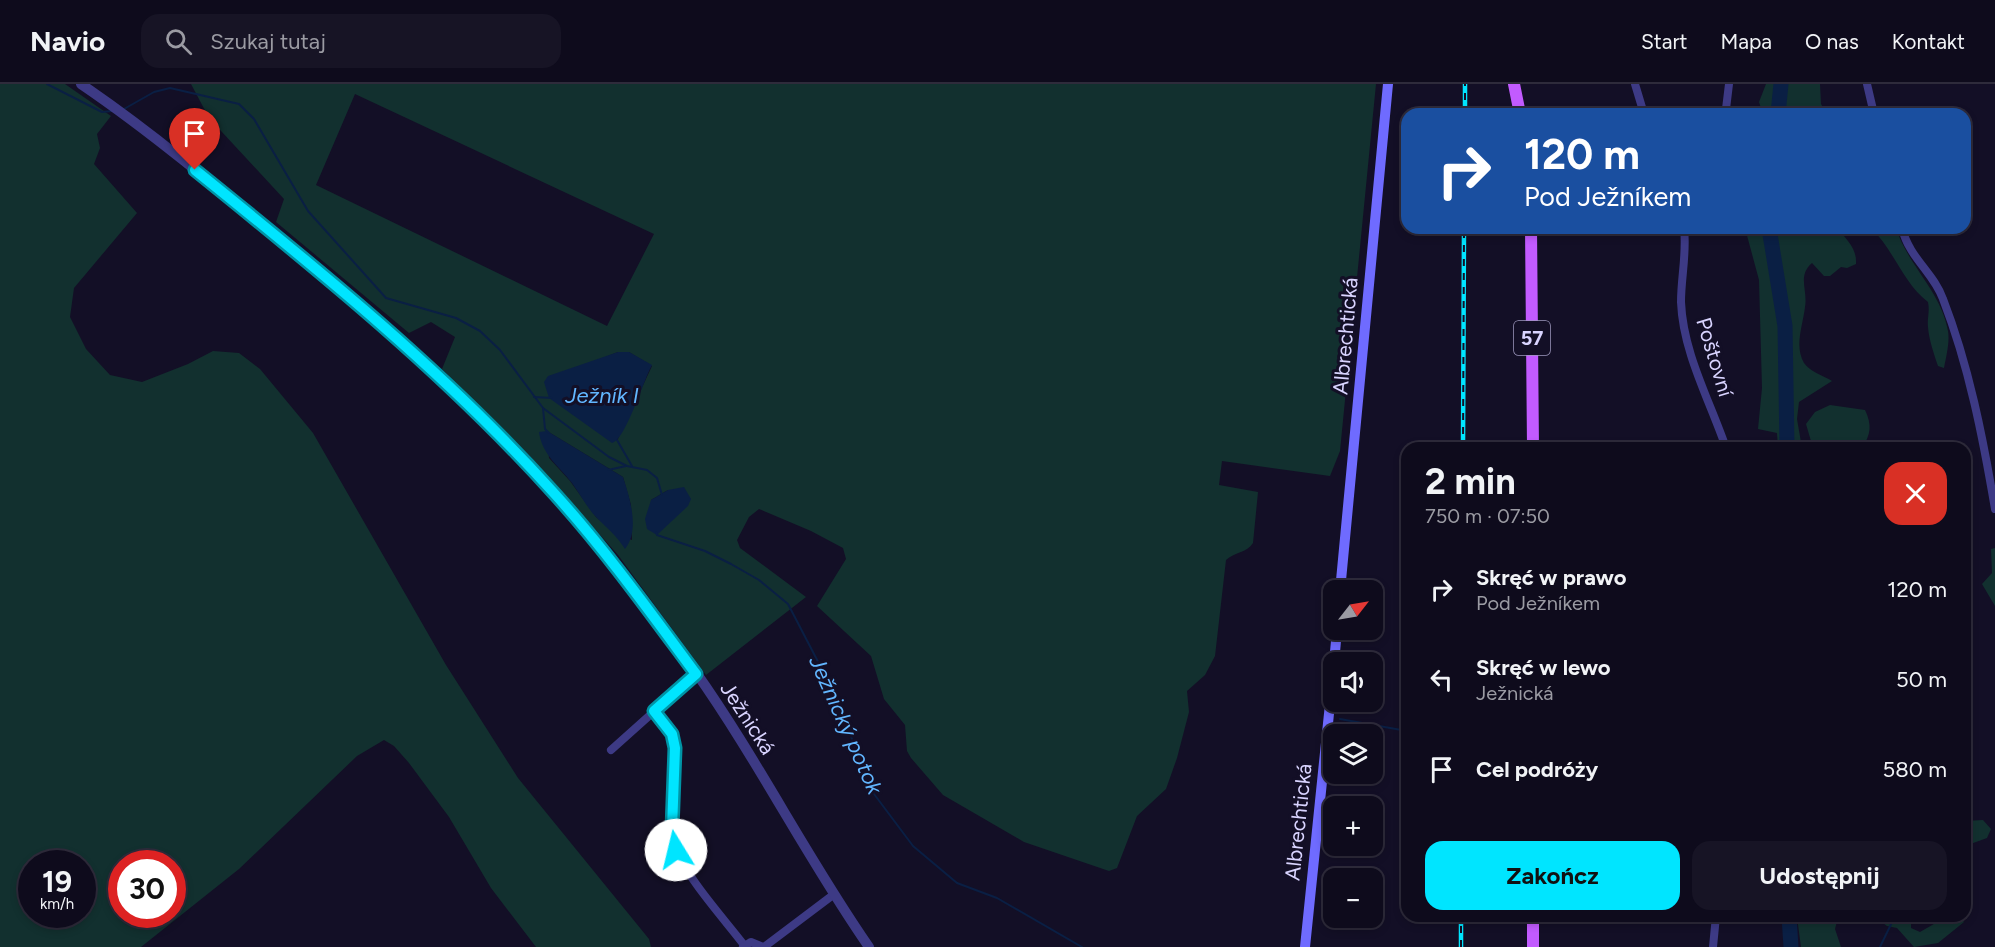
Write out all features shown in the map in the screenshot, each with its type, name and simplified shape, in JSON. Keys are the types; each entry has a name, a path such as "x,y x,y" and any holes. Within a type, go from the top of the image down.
{"main road":[{"name":"Albrechtická","path":"1342,580 1388,84"},
{"path":"1514,84 1519,108"},
{"name":"57","path":"1531,234 1533,442"},
{"name":"Albrechtická","path":"1305,947 1329,712"},
{"path":"1533,922 1533,947"}],"street":[{"name":"Ježnická","path":"81,84 124,113 390,334 490,426 553,492 613,563 696,674 761,774 833,896 869,947"},
{"path":"1635,84 1642,108"},
{"path":"1724,108 1729,84"},
{"path":"1867,84 1873,108"},
{"name":"Poštovní","path":"1684,234 1686,255 1681,303 1685,327 1693,361 1724,442"},
{"path":"1904,234 1911,254 1943,296 1976,408 1995,509"},
{"path":"611,750 696,674"},
{"path":"654,711 672,734 675,748 672,829 676,850 684,866 743,946 751,942 764,947 833,896"},
{"path":"1713,947 1715,922"}],"green space":[{"path":"0,84 65,84 111,116 97,134 100,148 94,164 137,213 74,288 70,317 86,349 110,375 142,382 188,364 213,351 239,353 260,369 313,433 446,665 518,778 649,939 651,947 536,947 491,888 449,817 409,763 394,746 384,740 357,756 239,869 186,911 186,850 108,850 108,928 165,928 141,947 0,947"},
{"path":"191,84 1376,84 1340,451 1330,476 1222,461 1219,485 1258,492 1253,543 1247,549 1226,560 1215,656 1205,675 1187,691 1189,712 1166,789 1137,816 1117,868 1109,871 1024,842 943,795 907,751 905,725 884,699 871,656 817,606 846,559 843,548 811,531 759,509 749,517 737,540 740,548 806,597 706,675 618,555 529,455 442,369 455,337 431,322 409,333 276,222 284,199 209,118","holes":["355,94 654,234 607,326 316,185","618,352 629,352 652,366 617,441 587,364","547,431 623,477 631,505 632,540 615,533 596,517 570,481 549,458","668,490 691,499 651,500"]},
{"path":"1766,84 1820,84 1821,104 1823,108 1761,108 1759,102"},
{"path":"1747,234 1842,234 1855,253 1856,264 1847,268 1841,267 1830,276 1824,276 1812,263 1805,273 1806,301 1799,343 1801,356 1809,368 1832,381 1799,402 1797,419 1801,442 1778,442 1777,433 1758,429 1762,388 1759,280"},
{"path":"1876,234 1898,234 1939,303 1948,331 1948,349 1944,368 1938,366 1931,342 1928,327 1928,302 1912,286"},
{"path":"1830,405 1865,410 1870,429 1865,442 1811,442 1806,424 1815,412"},
{"path":"1995,548 1995,606 1982,584 1992,573 1991,549"},
{"path":"1983,820 1991,829 1987,838 1971,844 1971,821"},
{"path":"1798,922 1837,922 1835,929 1841,947 1801,947"},
{"path":"1882,922 1911,922 1911,928 1920,932 1937,922 1964,922 1938,943 1914,947 1897,928"}],"water":[{"name":"Ježník I","path":"618,352 629,352 652,365 623,431 612,443 549,398 544,382 548,376"},
{"path":"547,431 623,477 631,504 633,524 630,542 625,549 616,536 593,514 572,483 547,454 539,432"},
{"path":"684,487 691,499 688,506 657,535 647,529 645,519 651,500 668,490"}],"waterway":[{"name":"Ježnický potok","path":"47,84 102,112 112,111"},
{"path":"1779,108 1781,84"},
{"name":"Ježnický potok","path":"124,109 154,92 170,88 239,104 254,119 308,211 386,298 456,318 480,331 500,350 543,408 609,457 627,466 647,470 657,478 662,495"},
{"path":"1770,234 1785,326 1787,442"},
{"path":"534,397 552,398"},
{"path":"543,408 545,429 549,433"},
{"path":"617,440 632,466"},
{"path":"608,470 626,466"},
{"name":"Ježnický potok","path":"656,532 657,535 705,551 731,564 759,580 788,604 840,704 868,786 913,846 957,883 997,898 1082,947"},
{"path":"1340,719 1401,730"},
{"path":"1789,922 1791,947"},
{"path":"1880,947 1892,922"}],"railway":[{"path":"1465,84 1465,108"},
{"path":"1463,442 1464,234"},
{"path":"1461,922 1461,947"}],"route":[{"path":"195,170 390,334 490,426 553,492 607,556 696,674 654,711 672,734 675,748 672,829 676,850"}]}
